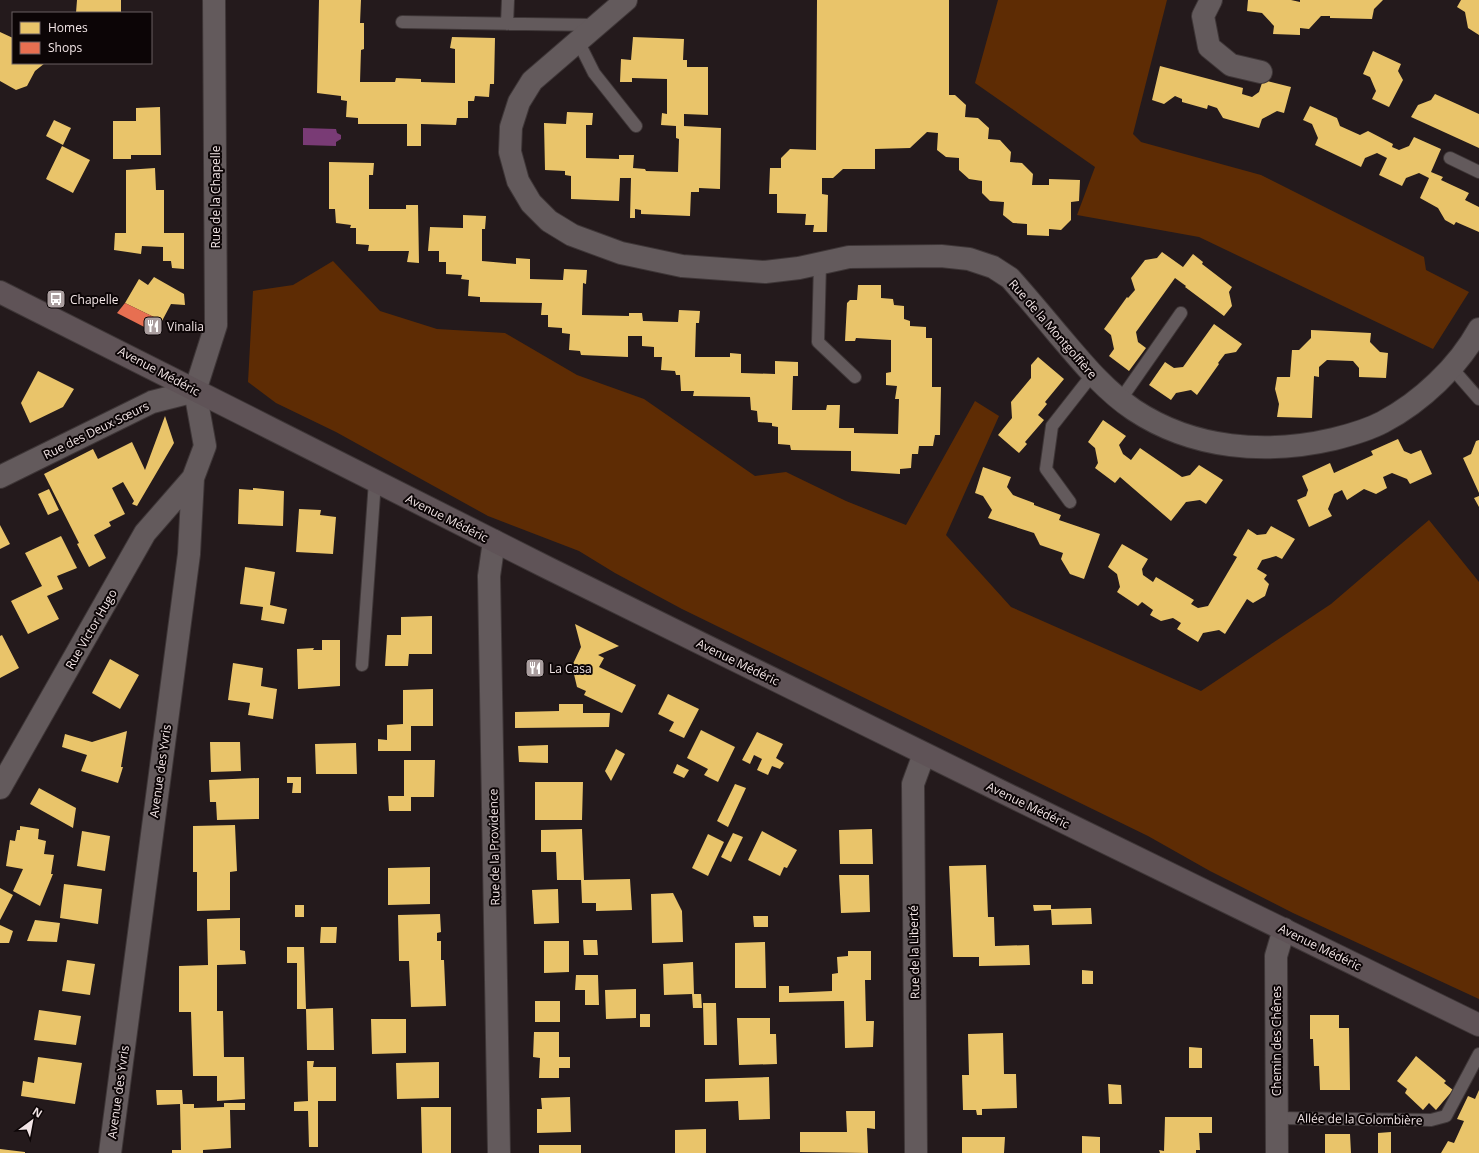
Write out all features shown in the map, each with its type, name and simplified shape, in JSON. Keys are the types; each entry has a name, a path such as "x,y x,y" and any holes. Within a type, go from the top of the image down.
{"main road":[{"name":"Avenue Médéric","path":"0,292 117,349 195,391 494,541 924,754 1479,1025"}],"street":[{"name":"Rue de la Chapelle","path":"195,391 216,325 214,0"},
{"name":"Rue de la Montgolfière","path":"626,0 532,81 519,102 511,127 510,152 518,181 531,203 550,221 572,235 621,253 682,266 765,272 849,257 941,256 969,259 993,267 1010,278 1092,375 1134,410 1171,430 1207,442 1241,448 1310,445 1345,436 1381,423 1406,409 1431,388 1451,367 1479,329"},
{"path":"1211,0 1203,16 1209,47 1232,65 1261,72"},
{"name":"Rue des Deux Sœurs","path":"0,477 152,402 195,391"},
{"name":"Avenue des Yvris","path":"110,1153 189,554 193,478 205,446 195,391"},
{"name":"Rue Victor Hugo","path":"0,788 145,533 193,478"},
{"name":"Rue de la Providence","path":"494,541 488,576 499,1153"},
{"name":"Rue de la Liberté","path":"916,1153 912,784 924,754"},
{"name":"Chemin des Chênes","path":"1277,1153 1276,956 1284,929"}],"lane":[{"path":"507,24 508,0"},
{"path":"402,22 596,25"},
{"path":"578,41 594,73 636,126"},
{"path":"1450,158 1479,172"},
{"path":"820,263 818,342 855,378"},
{"path":"1121,399 1181,313"},
{"path":"1451,367 1479,399"},
{"path":"1070,502 1046,469 1052,426 1092,375"},
{"path":"362,665 376,481"},
{"name":"Allée de la Colombière","path":"1276,1118 1431,1120 1446,1116 1479,1054"}],"shaded area":[{"path":"998,0 1167,0 1133,134 1141,142 1261,175 1424,257 1426,270 1469,292 1433,349 1199,237 1077,215 1095,167 975,83"},
{"path":"303,128 336,129 337,133 341,135 341,139 336,142 336,146 303,145"},
{"path":"333,261 380,311 437,329 505,333 577,375 644,399 755,476 786,472 846,501 906,525 975,401 999,416 946,535 1011,607 1201,691 1331,604 1429,520 1479,582 1479,999 1293,913 1210,871 1148,836 682,609 615,573 579,551 488,516 336,432 276,403 248,382 253,291 293,285"}],"building: Homes":[{"path":"77,0 121,0 121,12 76,12"},
{"path":"319,0 361,0 360,23 364,23 364,49 361,50 360,82 395,82 396,78 421,79 421,82 455,83 455,49 450,48 452,37 495,38 494,84 490,84 489,97 475,96 474,101 468,101 468,118 457,118 456,125 421,124 421,146 407,146 407,124 358,124 358,118 346,117 347,101 341,100 341,96 317,93"},
{"path":"817,0 949,0 949,95 955,95 966,105 965,117 978,118 989,128 988,139 1000,140 1011,152 1010,162 1022,163 1033,174 1032,185 1049,185 1049,179 1080,180 1079,201 1071,202 1071,220 1061,230 1049,229 1049,236 1027,235 1027,224 1013,223 1003,215 1004,202 990,201 982,193 982,181 969,179 959,170 959,158 946,157 937,150 938,133 927,132 910,148 875,149 875,169 843,169 833,178 822,178 822,194 828,195 827,232 813,232 814,225 805,225 806,214 777,213 777,194 769,194 770,168 781,168 781,158 790,149 816,150"},
{"path":"1248,0 1291,0 1300,2 1300,0 1383,0 1374,9 1372,19 1330,18 1330,16 1321,16 1309,29 1300,28 1300,35 1273,34 1274,26 1262,13 1247,11"},
{"path":"1461,0 1479,0 1479,35 1468,28 1465,12 1457,7"},
{"path":"0,32 12,38 12,64 44,64 35,71 27,86 16,90 0,81"},
{"path":"633,37 684,39 683,60 687,60 687,67 708,67 708,115 684,114 684,126 721,128 720,189 699,188 699,192 691,192 690,216 641,214 641,210 635,209 635,218 630,218 631,178 620,178 619,201 571,199 571,176 565,175 565,171 545,170 544,123 566,124 567,112 593,113 592,125 586,125 586,158 619,159 619,155 634,155 633,168 645,169 646,171 678,172 679,139 676,138 676,126 661,125 662,113 667,114 667,79 632,78 632,82 620,82 621,59 631,60"},
{"path":"1373,51 1401,64 1398,71 1403,80 1389,107 1372,99 1376,91 1370,77 1363,74"},
{"path":"1160,66 1243,88 1242,94 1252,97 1259,92 1263,80 1291,87 1284,113 1277,111 1262,119 1259,128 1223,118 1217,108 1208,105 1207,109 1182,102 1182,99 1175,96 1164,104 1152,100"},
{"path":"1435,94 1479,114 1479,148 1411,117 1418,105 1431,100"},
{"path":"1310,106 1337,118 1340,126 1360,135 1368,131 1393,144 1392,147 1399,150 1409,146 1414,137 1441,149 1431,172 1443,177 1441,180 1469,193 1465,200 1479,207 1479,232 1456,222 1454,225 1445,220 1438,208 1420,198 1429,178 1419,173 1406,178 1402,186 1379,175 1387,158 1377,153 1365,158 1361,167 1315,145 1318,138 1312,124 1303,120"},
{"path":"160,107 161,155 131,155 131,159 113,159 113,121 136,121 136,108"},
{"path":"54,120 71,128 63,145 46,136"},
{"path":"62,146 90,160 73,193 46,179"},
{"path":"329,162 374,163 373,175 369,175 369,209 406,209 406,205 418,205 419,263 407,262 409,251 368,251 369,245 356,244 356,228 350,228 351,225 336,223 335,209 329,209"},
{"path":"155,168 156,190 164,190 164,233 184,233 184,269 172,268 171,261 163,261 163,247 142,246 141,254 114,250 115,233 126,233 126,170"},
{"path":"463,215 486,216 485,229 482,229 482,261 516,264 516,258 530,259 530,279 563,280 564,269 587,270 586,284 583,283 582,315 629,316 629,313 642,313 643,321 678,322 679,310 700,311 699,323 696,323 695,357 730,357 730,353 741,354 741,373 775,374 775,361 798,362 798,376 793,376 792,410 826,410 827,405 840,405 839,428 854,428 854,433 898,434 899,399 895,399 897,386 886,385 886,373 891,372 891,340 856,338 855,341 845,341 847,303 850,300 857,300 858,285 881,285 881,298 893,299 894,305 904,306 904,319 910,321 910,326 926,327 926,338 932,338 932,387 941,387 940,435 935,435 933,446 919,446 918,454 912,454 911,468 900,469 900,474 851,471 851,451 791,450 790,445 778,444 778,427 772,426 772,423 758,422 757,411 751,410 750,397 693,396 694,391 681,391 680,375 676,375 675,371 661,370 662,357 654,357 654,347 642,346 642,336 628,336 628,357 581,355 580,351 569,350 570,334 562,333 562,328 548,327 548,315 541,315 542,303 480,302 480,297 468,296 469,280 461,279 462,275 446,274 446,262 439,262 439,251 428,251 430,227 463,228"},
{"path":"1162,252 1183,267 1193,254 1203,262 1202,264 1232,287 1229,292 1232,306 1224,316 1175,278 1136,332 1138,342 1146,348 1129,371 1109,356 1114,349 1111,335 1104,329 1127,297 1128,298 1135,290 1131,278 1145,260 1157,258"},
{"path":"154,277 184,294 185,305 171,304 162,321 125,303 139,279 148,285"},
{"path":"1214,324 1242,344 1236,352 1225,354 1197,395 1191,390 1176,393 1171,400 1149,385 1165,362 1174,368 1183,367"},
{"path":"1311,330 1371,333 1370,342 1380,352 1388,353 1386,378 1359,377 1359,368 1353,361 1327,360 1319,367 1319,377 1314,376 1312,418 1277,417 1279,404 1275,389 1277,377 1290,377 1292,350 1299,350 1311,338"},
{"path":"1038,357 1064,379 1045,402 1047,404 1038,415 1044,420 1025,442 1027,444 1019,453 998,435 1012,418 1011,402 1031,378 1031,365"},
{"path":"38,371 74,389 63,407 30,423 21,403"},
{"path":"165,416 174,443 137,506 132,504 134,501 123,482 112,488 125,514 109,522 111,526 94,535 106,558 89,567 77,544 79,543 44,474 93,449 98,459 132,442 145,470"},
{"path":"1103,420 1126,436 1119,445 1123,454 1131,460 1140,448 1182,477 1190,475 1199,465 1223,480 1206,504 1200,500 1186,502 1171,521 1120,477 1115,483 1095,468 1098,463 1095,448 1088,442"},
{"path":"1398,439 1404,451 1411,454 1421,450 1432,474 1410,484 1407,479 1392,473 1383,477 1387,488 1376,494 1364,489 1347,500 1342,490 1334,494 1328,509 1332,516 1309,527 1297,500 1306,496 1308,490 1302,476 1330,463 1334,473 1373,455 1371,451"},
{"path":"1479,440 1479,493 1463,458 1471,454 1476,441"},
{"path":"983,467 1011,477 1007,487 1013,495 1061,515 1059,520 1100,534 1084,579 1070,574 1061,559 1063,553 1040,545 1034,533 988,518 992,510 983,496 975,493"},
{"path":"253,488 284,491 283,526 238,524 239,489 253,490"},
{"path":"49,489 59,510 48,515 38,494"},
{"path":"1479,496 1479,507 1474,498"},
{"path":"299,509 321,510 320,515 336,517 333,554 296,552"},
{"path":"0,525 10,544 0,549"},
{"path":"1271,526 1295,539 1282,559 1276,556 1262,560 1257,569 1267,575 1264,579 1269,584 1265,596 1253,603 1247,599 1225,634 1219,630 1203,633 1198,642 1177,629 1181,623 1173,618 1161,621 1150,615 1153,610 1142,602 1138,606 1117,592 1120,587 1117,574 1108,567 1122,544 1148,559 1142,569 1143,575 1153,582 1156,577 1194,600 1191,604 1198,608 1208,606 1237,557 1233,555 1248,529 1257,535 1266,534"},
{"path":"61,536 77,568 57,576 63,589 47,596 59,619 28,634 11,601 42,586 25,553"},
{"path":"245,567 275,572 270,605 287,609 284,624 261,620 263,607 240,604"},
{"path":"432,616 432,654 409,654 408,666 385,666 387,635 401,635 401,617"},
{"path":"575,624 619,646 598,655 604,658 599,667 636,685 622,713 584,695 586,691 577,687 572,666 581,647"},
{"path":"2,635 19,668 0,678 0,636"},
{"path":"322,640 340,640 340,686 298,689 297,649 314,648 313,650 322,650"},
{"path":"110,659 139,675 120,709 92,693"},
{"path":"233,663 263,668 261,686 277,689 273,719 248,715 250,703 228,700"},
{"path":"433,689 433,726 411,726 411,751 378,751 378,739 387,740 387,725 403,724 403,690"},
{"path":"668,694 699,709 684,738 669,731 674,722 658,714"},
{"path":"559,704 583,704 583,713 610,713 609,727 515,728 515,712 559,711"},
{"path":"701,730 735,747 718,782 704,775 708,769 687,758"},
{"path":"127,731 121,767 123,767 118,783 81,771 87,755 62,747 65,734 92,742"},
{"path":"757,732 783,744 776,758 784,763 780,769 772,766 768,775 757,770 762,759 754,755 750,764 742,760"},
{"path":"210,742 240,742 241,771 211,772"},
{"path":"356,743 357,774 316,774 315,744"},
{"path":"548,745 548,763 519,762 518,746"},
{"path":"616,749 625,754 611,781 605,771"},
{"path":"404,760 435,760 434,797 411,797 411,811 389,811 388,796 404,796"},
{"path":"677,764 689,770 684,778 673,773"},
{"path":"287,777 301,777 301,793 292,793 293,783 287,783"},
{"path":"259,778 259,819 217,820 216,802 210,802 209,780"},
{"path":"535,782 583,782 582,820 535,820"},
{"path":"735,784 746,788 728,827 717,821"},
{"path":"39,788 76,808 73,828 30,804"},
{"path":"235,825 237,871 230,872 230,910 197,911 197,872 193,872 193,826"},
{"path":"20,826 39,829 38,839 46,841 44,854 54,855 51,874 53,874 40,906 13,891 23,869 6,866 10,840 15,841 17,830 20,830"},
{"path":"582,829 584,880 630,879 632,910 596,911 596,903 582,903 581,880 557,880 556,852 541,852 541,830"},
{"path":"872,829 873,864 840,864 839,830"},
{"path":"82,831 110,836 105,871 77,866"},
{"path":"762,831 797,850 787,868 784,867 780,876 748,860"},
{"path":"733,833 743,837 731,862 721,857"},
{"path":"708,834 724,842 708,876 692,868"},
{"path":"986,865 988,917 994,917 995,946 1029,945 1030,965 979,966 979,957 953,957 949,866"},
{"path":"430,867 430,904 388,905 388,868"},
{"path":"839,875 869,875 870,912 841,913"},
{"path":"64,884 102,889 98,924 60,918"},
{"path":"0,888 13,895 0,920"},
{"path":"558,889 559,923 534,924 532,890"},
{"path":"673,893 682,911 683,942 652,943 651,894"},
{"path":"295,905 304,905 304,917 295,917"},
{"path":"1033,905 1051,905 1051,909 1091,908 1092,924 1052,925 1051,910 1034,911"},
{"path":"440,914 441,932 437,933 437,941 441,941 441,960 444,960 446,1006 411,1007 409,961 399,961 398,915"},
{"path":"753,916 768,916 768,927 754,927"},
{"path":"240,918 240,950 245,951 246,964 217,965 217,1011 223,1011 224,1057 244,1057 245,1099 217,1101 217,1076 193,1076 191,1012 179,1012 179,966 208,965 207,919"},
{"path":"35,920 60,923 57,942 27,941"},
{"path":"0,925 13,931 9,943 0,943"},
{"path":"321,927 337,927 336,943 320,943"},
{"path":"583,940 597,940 598,955 584,955"},
{"path":"544,941 569,941 569,972 544,973"},
{"path":"765,942 766,988 735,988 735,943"},
{"path":"287,947 304,947 306,1009 297,1009 297,963 287,963"},
{"path":"848,951 871,951 871,980 865,980 866,1021 874,1021 873,1047 845,1048 844,1001 779,1002 779,986 789,986 789,993 832,991 832,974 838,973 837,957 848,956"},
{"path":"67,960 95,964 90,995 62,991"},
{"path":"693,962 694,994 701,994 702,1008 693,1008 692,994 664,995 663,964"},
{"path":"1082,970 1093,971 1093,984 1082,984"},
{"path":"576,975 598,975 599,1005 585,1005 585,990 575,990"},
{"path":"636,989 636,1018 606,1019 605,990"},
{"path":"535,1001 560,1001 560,1022 535,1022"},
{"path":"703,1003 716,1003 717,1045 704,1045"},
{"path":"333,1008 334,1050 307,1050 306,1009"},
{"path":"39,1010 81,1016 76,1045 34,1040"},
{"path":"640,1014 650,1014 650,1027 640,1027"},
{"path":"1310,1015 1339,1015 1339,1028 1349,1028 1350,1090 1320,1090 1319,1066 1314,1066 1313,1039 1310,1039"},
{"path":"737,1018 770,1018 770,1034 776,1034 777,1064 739,1065"},
{"path":"371,1019 406,1019 406,1053 372,1054"},
{"path":"534,1032 559,1032 559,1057 570,1057 570,1068 559,1068 559,1078 539,1078 540,1058 533,1057"},
{"path":"1003,1033 1004,1074 1016,1074 1017,1108 982,1109 982,1115 977,1115 976,1110 963,1110 962,1075 969,1075 968,1034"},
{"path":"1189,1047 1202,1048 1202,1068 1189,1068"},
{"path":"1416,1056 1446,1081 1444,1083 1453,1090 1436,1110 1429,1103 1423,1110 1405,1093 1407,1089 1397,1081"},
{"path":"38,1057 82,1063 75,1104 21,1096 23,1081 34,1083"},
{"path":"307,1061 314,1061 313,1067 336,1067 336,1101 318,1101 318,1147 309,1147 308,1111 294,1111 294,1102 308,1101"},
{"path":"439,1062 439,1098 397,1099 396,1063"},
{"path":"769,1077 770,1119 739,1120 738,1101 705,1102 705,1079"},
{"path":"1108,1084 1121,1085 1122,1104 1109,1104"},
{"path":"156,1090 182,1090 183,1104 194,1104 194,1108 224,1107 224,1103 245,1103 245,1110 230,1110 231,1148 203,1150 203,1153 172,1153 172,1150 181,1150 180,1104 157,1105"},
{"path":"1479,1090 1479,1153 1441,1153 1448,1141 1454,1143 1464,1121 1457,1119 1468,1096 1475,1099"},
{"path":"570,1097 571,1132 537,1133 537,1109 542,1109 541,1098"},
{"path":"421,1107 451,1107 451,1153 422,1153"},
{"path":"846,1111 875,1111 875,1129 867,1128 868,1153 800,1152 800,1132 847,1132"},
{"path":"1165,1117 1212,1117 1212,1133 1199,1133 1200,1150 1196,1150 1196,1153 1160,1153 1159,1150 1164,1151"},
{"path":"706,1129 706,1153 675,1153 675,1130"},
{"path":"1391,1132 1391,1153 1378,1153 1378,1133"},
{"path":"1325,1134 1350,1134 1351,1153 1325,1153"},
{"path":"1082,1136 1100,1137 1100,1153 1082,1153"},
{"path":"962,1137 1005,1137 1004,1153 962,1153"},
{"path":"539,1145 581,1145 581,1153 539,1153"},
{"path":"0,1149 25,1152 25,1153 0,1153"}],"building: Shops":[{"path":"125,303 162,321 156,333 117,313"}],"place":[{"name":"Chapelle","path":"56,299"},
{"name":"Vinalia","path":"153,326"},
{"name":"La Casa","path":"535,668"}]}
